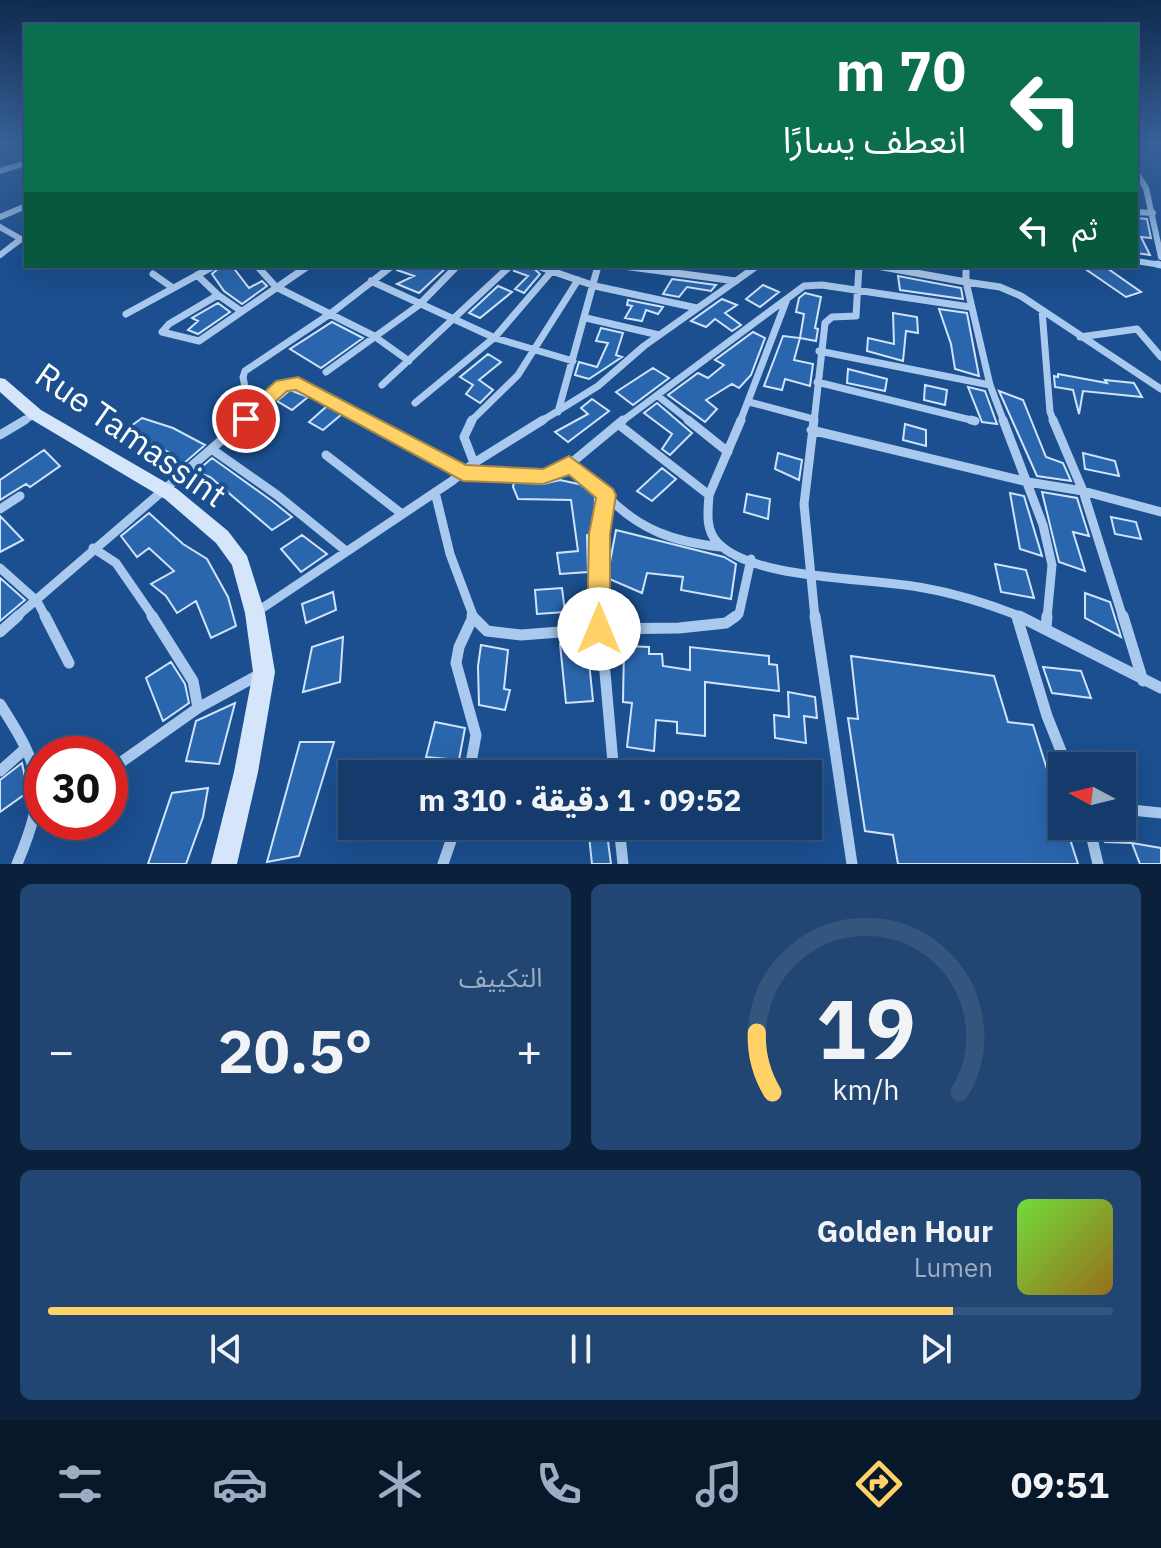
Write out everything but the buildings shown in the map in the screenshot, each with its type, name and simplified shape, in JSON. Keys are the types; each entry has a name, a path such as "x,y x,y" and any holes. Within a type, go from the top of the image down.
{"main road":[{"name":"Rue Tamassint","path":"0,383 35,414 163,490 222,537 240,562 255,613 264,672 246,772 224,864"}],"street":[{"path":"1138,183 1144,183 1156,218 1161,257"},
{"path":"0,217 24,207"},
{"path":"0,227 21,239 0,255"},
{"path":"1138,261 1161,265"},
{"path":"126,314 210,268"},
{"path":"259,268 276,287 374,336 409,361"},
{"path":"218,295 169,324 162,332 199,341 305,268"},
{"path":"260,406 247,397 243,377 245,371 330,314 389,268"},
{"path":"326,372 419,305 455,268"},
{"path":"382,385 508,268"},
{"path":"558,412 598,268"},
{"path":"638,268 736,281"},
{"path":"255,613 474,463 598,386 659,335 752,268"},
{"path":"852,864 809,576 804,504 819,351 828,318 856,316 859,268"},
{"path":"896,268 1000,287 1042,310 1161,389"},
{"path":"966,268 970,307 990,385 1043,525 1052,565 1046,628"},
{"path":"415,403 495,337 555,269 595,286 697,308"},
{"path":"153,274 173,288"},
{"path":"197,275 241,311"},
{"path":"474,463 464,437 469,423 505,389 533,353 578,280"},
{"path":"371,281 419,305 533,353 573,361"},
{"path":"0,632 93,548 213,450 282,385 298,383 463,473 543,476 556,473 569,464 804,286 813,284 970,307"},
{"path":"722,547 712,537 707,520 709,495 749,402 787,298"},
{"path":"1042,310 1050,412 1083,491 1143,681"},
{"path":"586,318 659,335"},
{"path":"1080,337 1137,329 1144,333 1161,357"},
{"path":"819,351 990,385"},
{"path":"817,382 975,421"},
{"path":"658,396 728,452"},
{"path":"749,402 813,419"},
{"path":"0,435 35,414"},
{"path":"618,424 709,495"},
{"path":"811,430 1028,482 1083,491 1161,512"},
{"path":"213,450 277,495 346,551"},
{"path":"326,455 402,514"},
{"path":"569,464 606,495 625,517 658,535 686,544 722,547 809,576 907,583 950,593 1046,628 1161,688"},
{"path":"435,492 450,554 473,617 487,631 521,635 599,629 679,628 733,620 739,614 751,559"},
{"path":"606,495 600,534 599,629 613,760"},
{"path":"0,509 20,496"},
{"path":"93,548 116,563 155,620 193,681 198,708"},
{"path":"0,568 37,601 69,663"},
{"path":"472,760 476,735 456,663 459,647 473,617"},
{"path":"1017,617 1047,716 1061,752"},
{"path":"128,757 198,708 264,672"},
{"path":"0,704 24,747"},
{"path":"0,771 24,750"},
{"path":"1136,810 1161,813"},
{"path":"17,864 29,840"},
{"path":"443,864 451,840"},
{"path":"620,840 623,864"},
{"path":"1092,840 1098,864"}],"route":[{"path":"246,419 282,385 298,383 463,473 525,478 556,473 569,464 606,495 600,534 599,629"}]}
